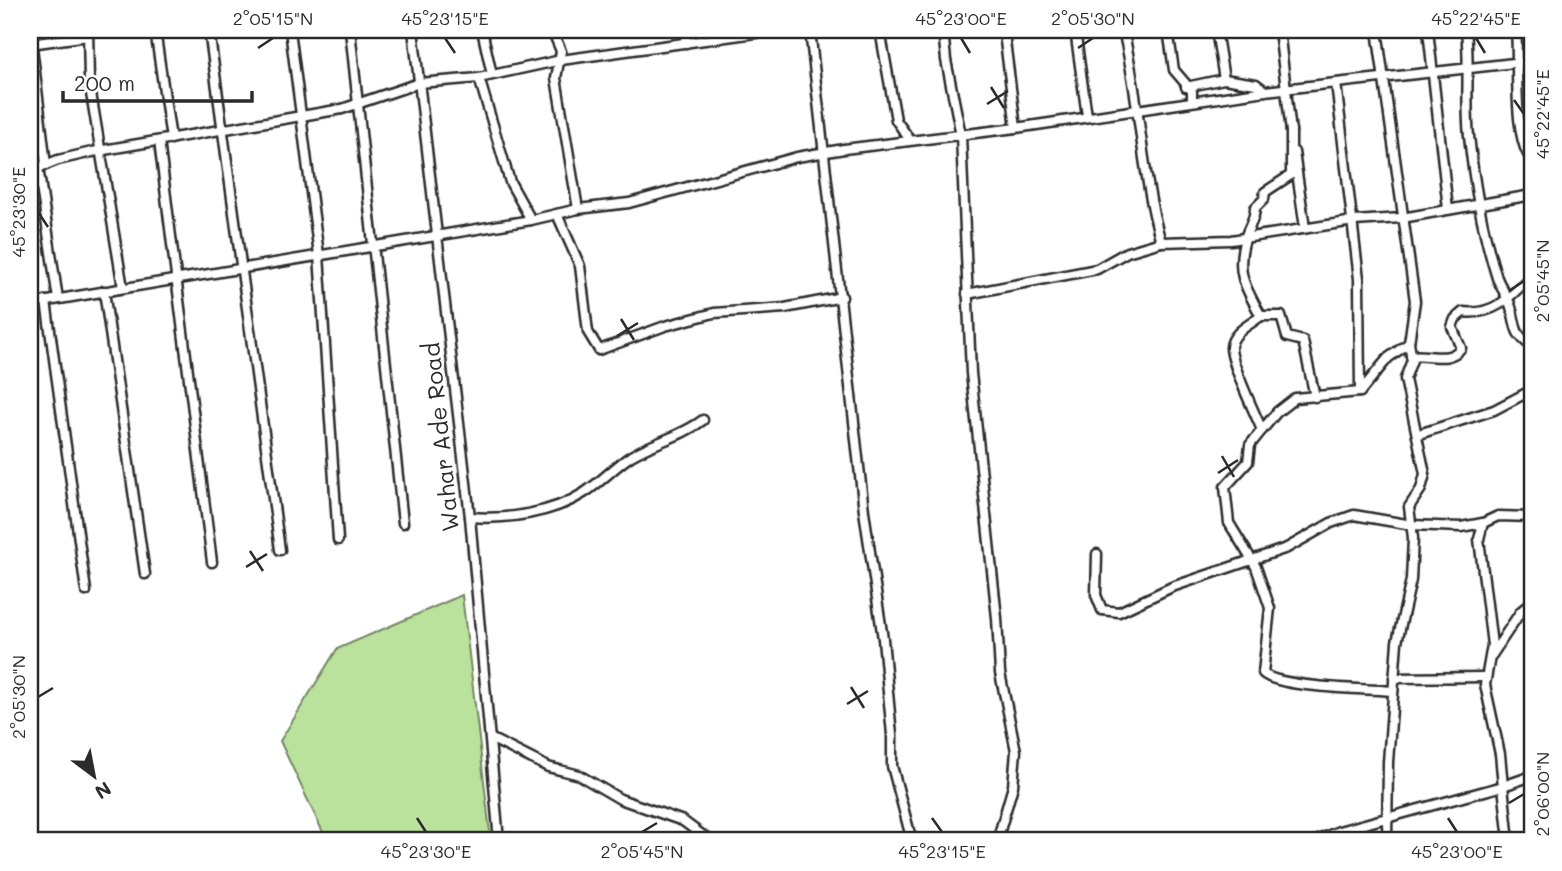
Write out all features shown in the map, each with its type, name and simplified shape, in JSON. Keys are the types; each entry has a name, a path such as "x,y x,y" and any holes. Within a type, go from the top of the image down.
{"street":[{"path":"30,30 38,168 58,299"},
{"path":"155,30 171,139"},
{"path":"209,30 280,550"},
{"path":"290,30 319,256 338,540"},
{"path":"349,30 360,103 403,523"},
{"name":"Wahar Ade Road","path":"414,30 470,517 475,595 492,739 499,841"},
{"path":"482,30 492,75"},
{"path":"552,30 561,60 556,78 561,103 560,118 578,209"},
{"path":"684,30 686,43"},
{"path":"38,168 99,151 302,116 360,103 419,83 479,78 561,60 777,30"},
{"path":"810,30 864,511 883,639 892,735 892,766 912,841"},
{"path":"880,30 895,120 910,140"},
{"path":"943,30 961,135 971,373 997,618 1000,673 1016,751 1013,786 997,841"},
{"path":"1007,30 1005,41 1016,128"},
{"path":"1075,30 1087,116"},
{"path":"1123,30 1138,110 1149,198 1161,242"},
{"path":"1168,30 1174,69 1186,87 1192,91 1192,101"},
{"path":"1216,30 1224,79"},
{"path":"1279,30 1305,228"},
{"path":"1377,30 1415,301 1409,342 1411,356 1405,379 1419,434 1425,474 1421,489 1409,507 1412,525 1411,580 1397,642 1388,762 1387,841"},
{"path":"1428,30 1448,209"},
{"path":"1466,30 1470,66 1466,85 1469,138 1480,203 1495,268 1507,300 1514,331 1532,347"},
{"path":"1516,30 1524,149 1532,160"},
{"path":"31,44 88,33 89,81 123,288"},
{"path":"30,304 531,220 578,209 629,203 822,153 1016,128 1265,91 1532,61"},
{"path":"479,78 510,182 531,220"},
{"path":"1186,87 1224,79 1256,84 1265,91"},
{"path":"1336,83 1359,279 1360,392"},
{"path":"1261,316 1240,270 1245,238 1265,192 1291,175 1291,130"},
{"path":"159,141 212,562"},
{"path":"967,295 1097,269 1127,252 1161,242 1245,238 1354,221 1402,218 1532,195"},
{"path":"557,214 580,266 588,332 599,350 665,326 714,313 785,308 842,297"},
{"path":"1411,356 1446,358 1456,355 1461,348 1452,327 1455,319 1463,312 1487,312 1507,300 1532,275"},
{"path":"104,291 145,573"},
{"path":"46,301 86,591"},
{"path":"1262,429 1235,366 1231,346 1237,333 1261,316 1281,316 1287,337 1303,341 1315,397"},
{"path":"1393,691 1269,679 1263,673 1270,608 1253,561 1229,523 1225,487 1248,462 1250,445 1277,412 1295,398 1360,392 1388,358 1409,342"},
{"path":"1419,434 1494,410 1532,390"},
{"path":"470,517 507,516 549,509 586,492 629,457 681,434 703,420"},
{"path":"1097,554 1099,603 1102,610 1119,612 1172,587 1287,548 1331,523 1354,515 1366,514 1378,520 1412,525 1461,527 1483,523 1498,516 1532,517"},
{"path":"1483,523 1479,539 1489,607 1491,656"},
{"path":"1509,841 1500,754 1485,677 1491,656 1521,611 1532,602"},
{"path":"1394,678 1485,677"},
{"path":"492,739 548,767 579,775 620,799 683,821 710,841"},
{"path":"1316,841 1339,831 1532,776"}],"green space":[{"path":"462,595 491,841 327,841 280,741 337,649"}]}
